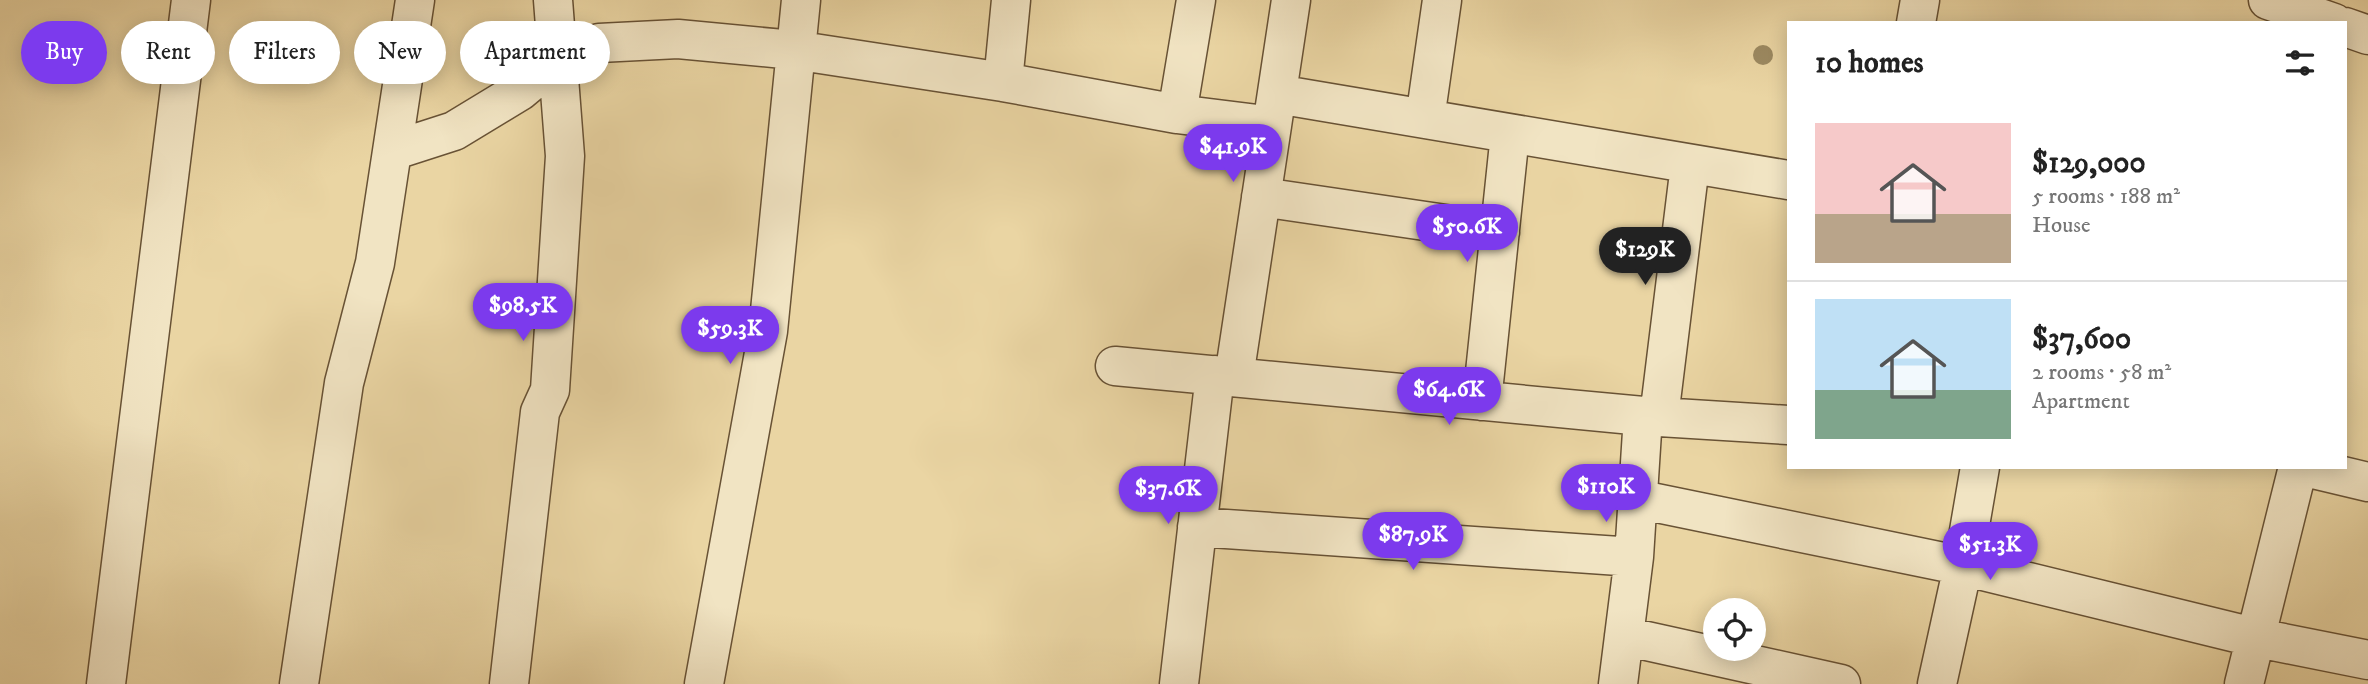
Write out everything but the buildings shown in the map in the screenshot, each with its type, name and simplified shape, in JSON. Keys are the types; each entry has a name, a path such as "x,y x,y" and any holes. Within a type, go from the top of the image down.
{"street":[{"path":"106,684 191,0"},
{"path":"299,684 344,383 375,263 415,0"},
{"path":"553,0 554,21"},
{"path":"704,684 743,454 768,331 801,0"},
{"path":"1003,82 1011,0"},
{"path":"1177,114 1196,0"},
{"path":"1179,684 1197,527 1224,376 1261,197 1291,0"},
{"path":"1425,119 1442,0"},
{"path":"1916,21 1920,0"},
{"path":"2268,0 2328,21"},
{"path":"2347,28 2368,35"},
{"path":"610,42 678,39 794,50 1003,82 1177,114 1274,110 1425,119 1787,180"},
{"path":"392,151 454,131 528,84"},
{"path":"509,684 540,412 550,390 565,156 558,84"},
{"path":"1482,401 1510,134"},
{"path":"1618,684 1634,557 1637,499 1690,165"},
{"path":"1261,197 1500,232"},
{"path":"1115,366 1651,416 1787,425"},
{"path":"1937,684 1963,566 1980,469"},
{"path":"2244,684 2253,637 2297,469"},
{"path":"2313,469 2368,482"},
{"path":"1637,499 1963,566 2253,637 2368,660"},
{"path":"1197,527 1634,557"},
{"path":"1624,636 1841,684"}]}
